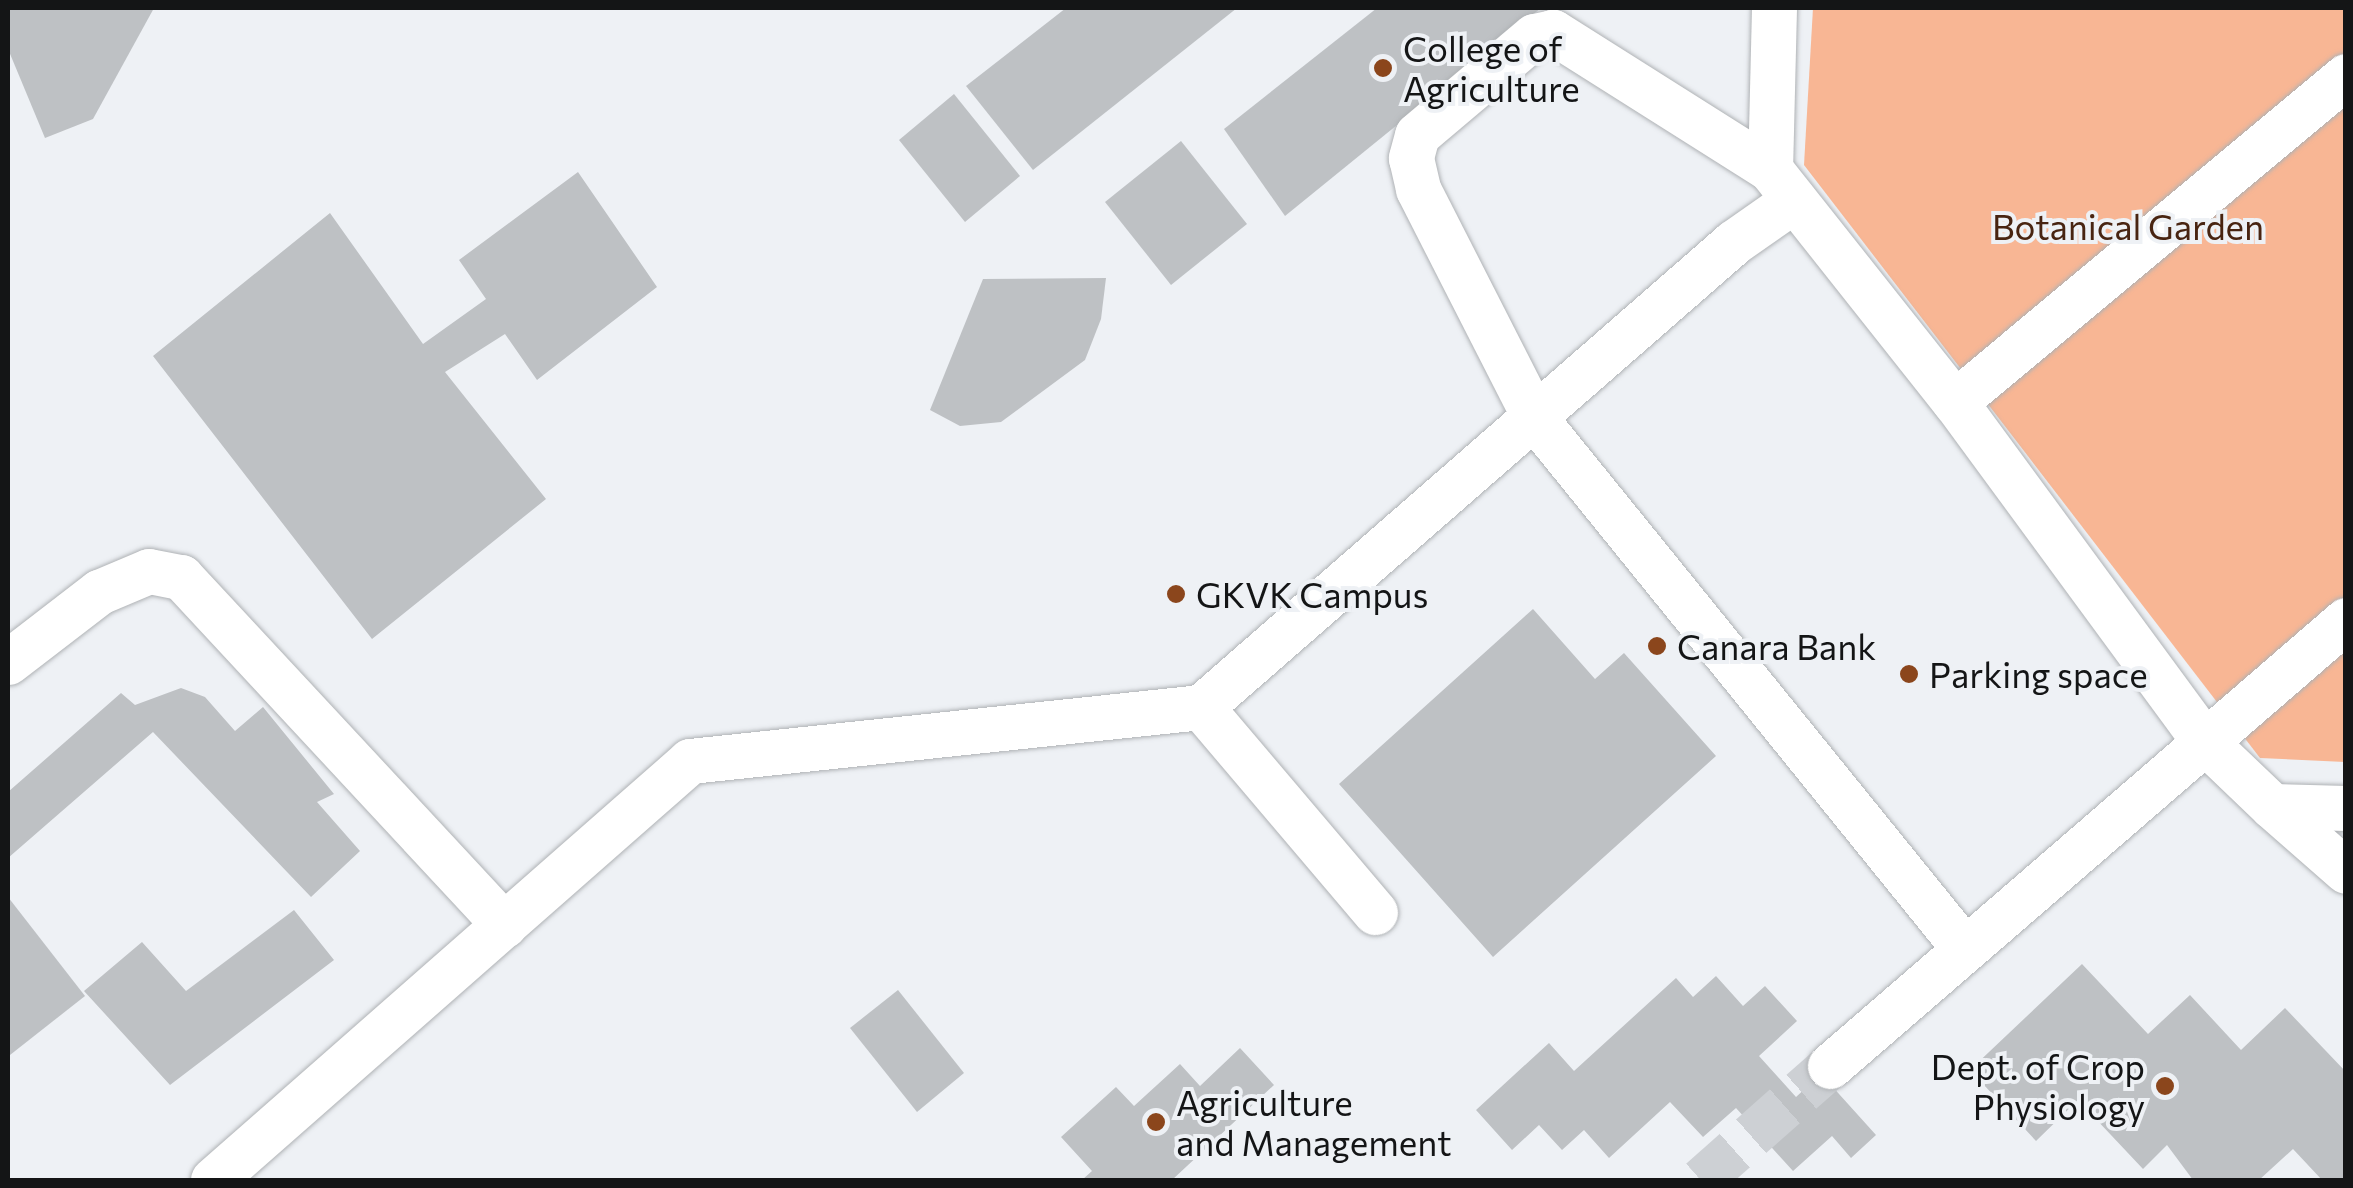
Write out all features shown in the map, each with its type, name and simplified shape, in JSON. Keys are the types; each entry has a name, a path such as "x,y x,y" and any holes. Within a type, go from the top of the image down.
{"lane":[{"path":"213,1180 690,761 1201,708 1734,242 1782,185 1774,8"},
{"path":"1963,946 1534,416 1418,190 1411,158 1417,135 1534,36 1553,32 1782,185 1955,402 2203,740 2346,871"},
{"path":"1955,402 2346,76"},
{"path":"8,662 100,592 149,570 180,577 504,924"},
{"path":"1830,1066 1963,946 2346,620"},
{"path":"1201,708 1375,912"},
{"path":"2272,806 2346,808"}],"green space":[{"name":"Botanical Garden","path":"1813,8 2345,8 2345,762 2260,758 1804,165"}],"building":[{"path":"8,8 154,8 93,119 45,138 8,49"},
{"path":"1066,8 1237,8 1033,170 966,86"},
{"name":"College of Agriculture","path":"1377,8 1541,8 1285,216 1224,129"},
{"path":"954,94 1020,176 965,222 899,140"},
{"path":"1181,141 1247,224 1171,285 1105,202"},
{"path":"578,172 657,287 537,380 505,334 445,372 546,499 372,639 153,356 330,213 423,344 486,299 459,260"},
{"path":"1106,278 1101,319 1085,360 1001,422 960,426 930,410 983,279"},
{"path":"1533,609 1595,679 1624,653 1716,756 1493,957 1339,784"},
{"path":"181,688 205,697 235,731 263,707 334,794 317,802 360,851 311,897 153,732 8,858 8,792 121,693 135,705"},
{"path":"8,897 85,996 10,1055 8,1051"},
{"path":"294,910 334,960 170,1085 84,991 142,942 186,991"},
{"name":"Dept. of Crop Physiology","path":"2082,964 2148,1034 2190,995 2241,1050 2285,1008 2346,1072 2346,1180 2322,1180 2293,1149 2259,1180 2193,1180 2167,1145 2143,1169 2078,1100 2036,1141 1970,1070"},
{"path":"1716,976 1743,1006 1765,986 1797,1021 1759,1056 1796,1097 1821,1074 1876,1135 1851,1158 1832,1136 1793,1171 1736,1108 1703,1137 1670,1102 1609,1158 1584,1130 1562,1150 1539,1125 1512,1150 1476,1110 1549,1043 1574,1071 1676,978 1693,997"},
{"path":"898,990 964,1073 917,1112 850,1028"},
{"name":"Agriculture and Management","path":"1240,1048 1274,1085 1172,1180 1082,1180 1092,1171 1061,1137 1116,1087 1134,1106 1180,1064 1200,1086"}],"tunnel":[{"path":"1701,1180 1830,1066"}],"place":[{"name":"College of Agriculture","path":"1383,68"},
{"name":"GKVK Campus","path":"1176,594"},
{"name":"Canara Bank","path":"1657,646"},
{"name":"Parking space","path":"1909,674"},
{"name":"Dept. of Crop Physiology","path":"2165,1086"},
{"name":"Agriculture and Management","path":"1156,1122"}]}
